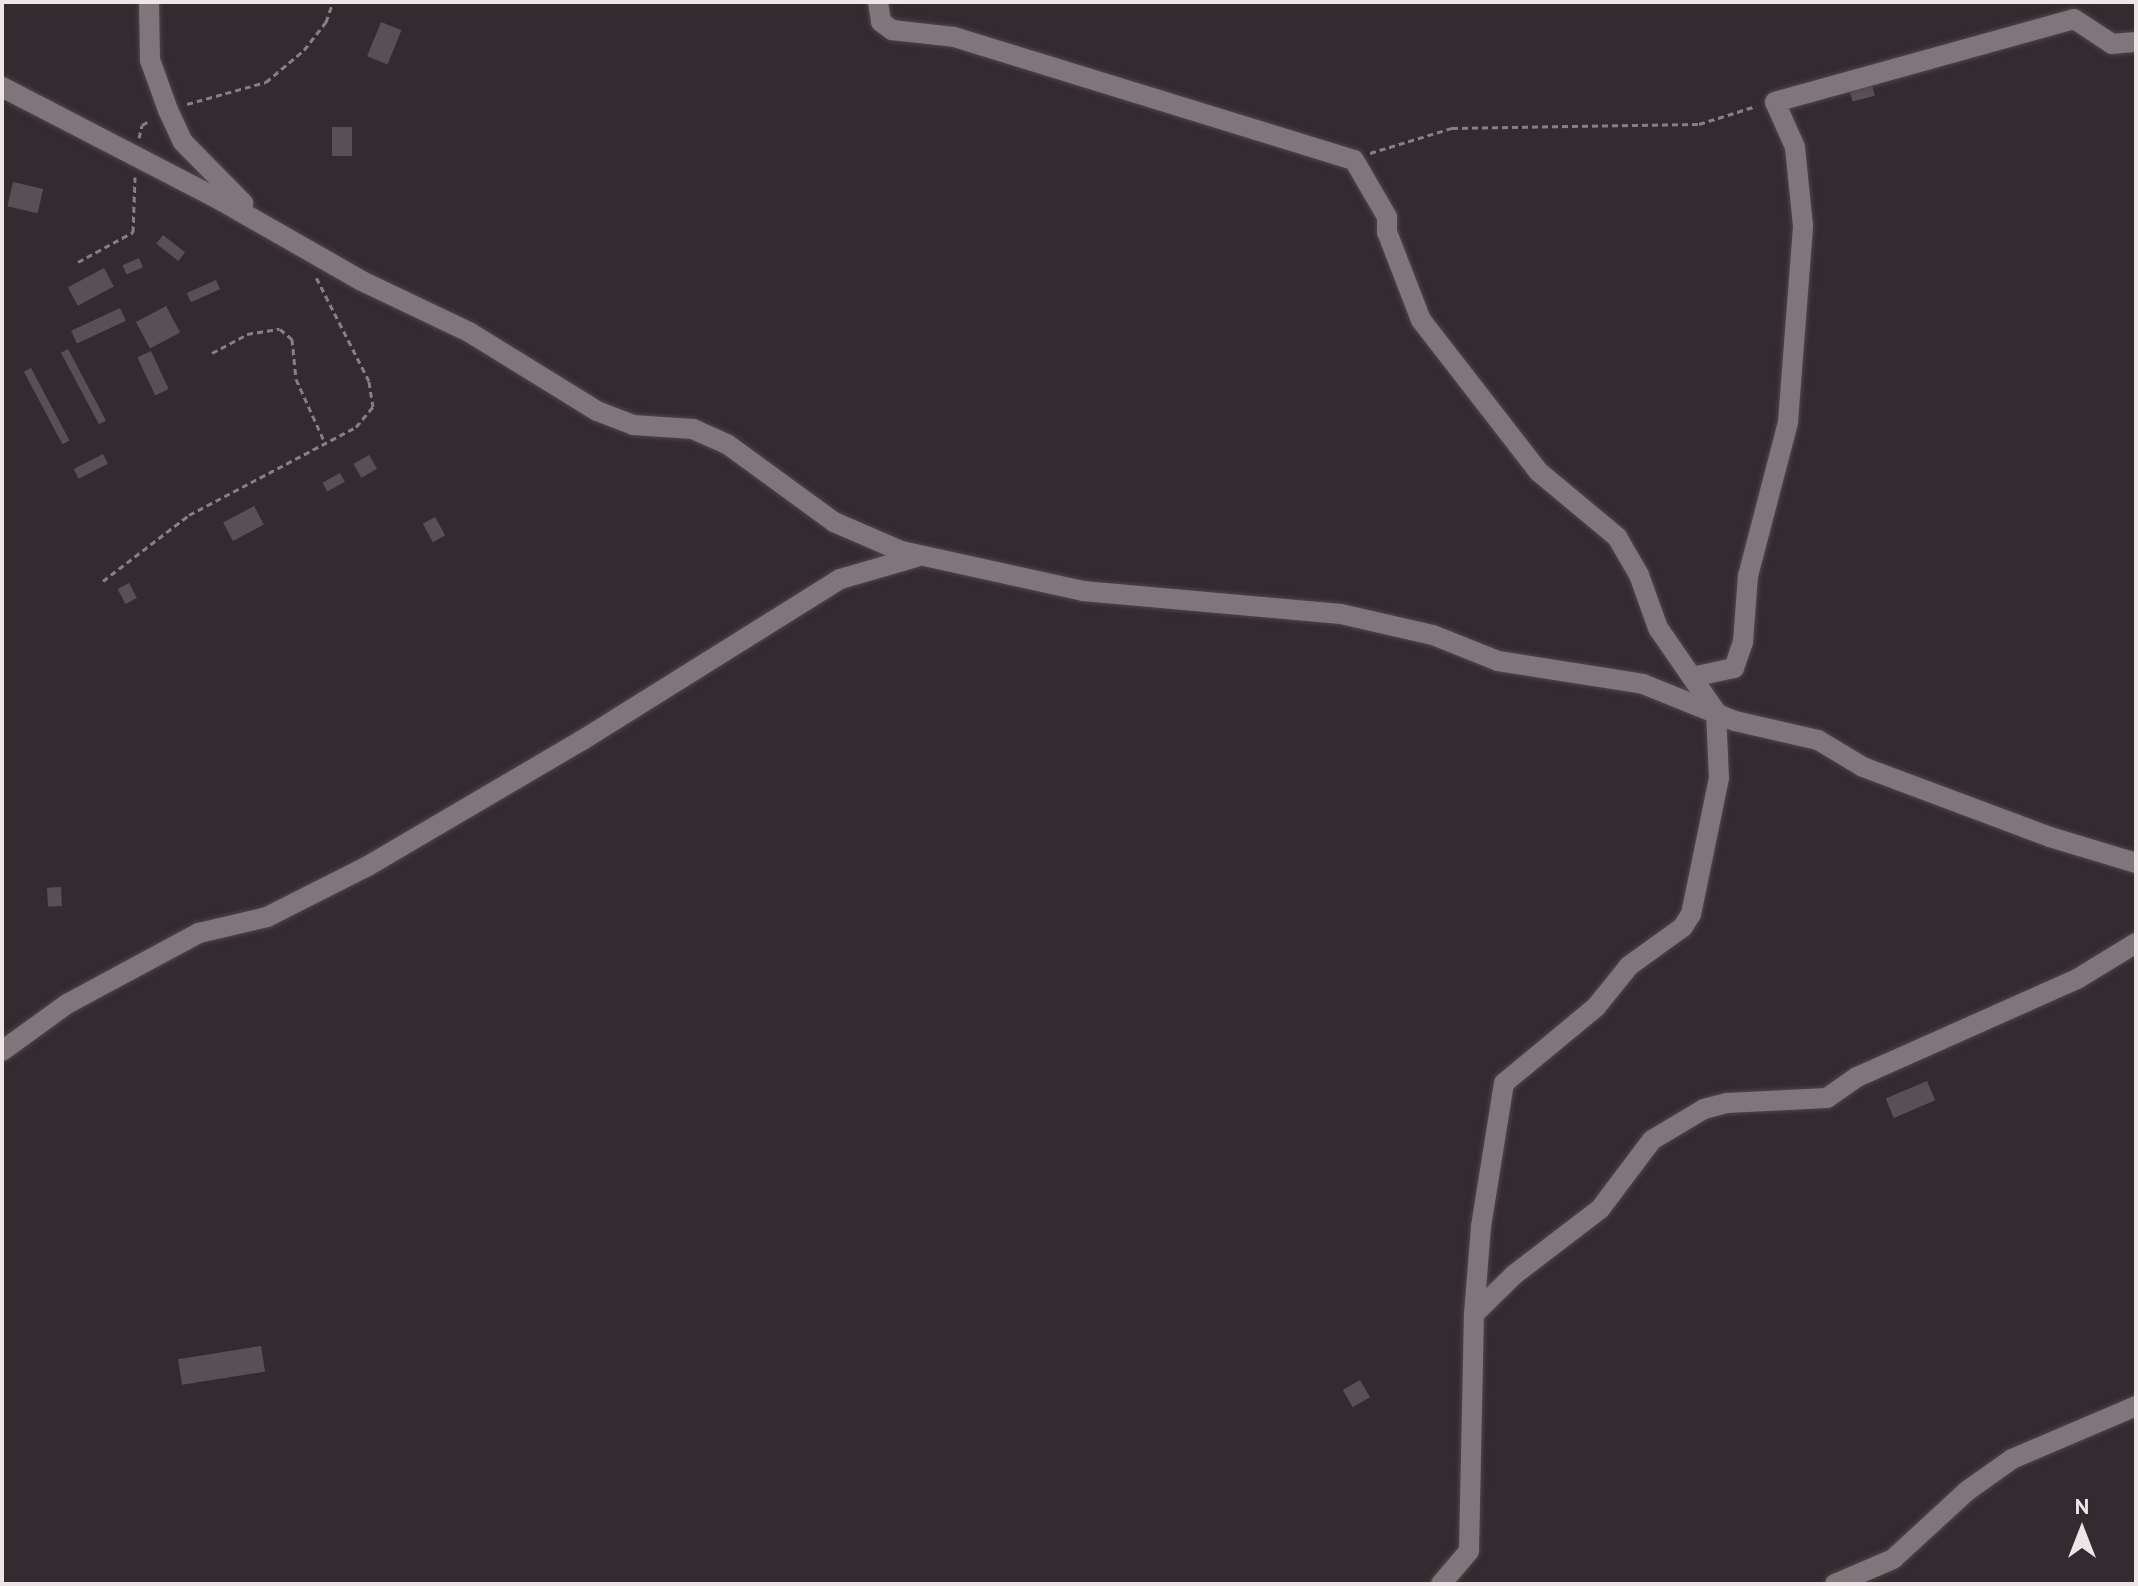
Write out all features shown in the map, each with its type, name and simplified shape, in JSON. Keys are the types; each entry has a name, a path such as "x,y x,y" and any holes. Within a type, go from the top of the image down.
{"street":[{"path":"149,2 150,60 183,142 264,224"},
{"path":"878,2 881,22 892,30 954,37 1354,160 1387,217 1387,232 1421,320 1539,472 1617,537 1639,575 1658,628 1716,712 1719,778 1691,914 1683,927 1629,966 1596,1007 1504,1083 1481,1227 1474,1314 1469,1551 1441,1584"},
{"path":"1692,677 1734,668 1743,642 1748,576 1788,422 1803,226 1795,147 1775,102 2074,19 2112,44 2136,42"},
{"path":"2,87 264,224 362,281 469,332 597,411 633,425 693,429 727,444 834,522 924,556 1083,591 1341,614 1433,635 1498,661 1643,684 1716,712 1818,740 1863,767 2050,837 2136,863"},
{"path":"2,1051 67,1004 199,933 267,917 366,867 581,741 840,579 879,564 924,556"},
{"path":"1474,1314 1515,1274 1600,1209 1652,1140 1704,1109 1827,1098 1857,1077 2077,979 2136,943"},
{"path":"1835,1584 1893,1559 1967,1491 2012,1459 2136,1406"}],"path":[{"path":"1354,160 1406,139 1452,128 1699,124 1775,102"},
{"path":"103,581 189,515 356,427 373,407 369,381 310,266"},
{"path":"212,353 247,334 280,329 292,339 296,379 325,443"}],"building":[{"path":"381,22 401,30 388,65 367,56"},
{"path":"1872,85 1875,96 1853,102 1850,91"},
{"path":"332,127 352,127 352,156 332,156"},
{"path":"13,182 43,189 38,213 7,206"},
{"path":"163,235 185,252 178,261 156,244"},
{"path":"139,258 143,267 127,274 123,265"},
{"path":"104,268 114,287 78,306 68,287"},
{"path":"216,280 220,289 191,302 187,293"},
{"path":"166,306 180,332 150,348 136,322"},
{"path":"120,308 126,321 77,344 71,331"},
{"path":"68,349 106,421 99,424 61,353"},
{"path":"151,351 169,389 155,395 137,357"},
{"path":"31,368 69,440 62,444 24,372"},
{"path":"103,454 108,464 79,479 74,469"},
{"path":"369,455 377,469 361,478 353,464"},
{"path":"340,473 345,482 327,491 323,483"},
{"path":"254,506 264,525 233,541 223,522"},
{"path":"435,517 445,535 433,542 423,524"},
{"path":"129,583 137,598 126,604 118,589"},
{"path":"61,887 62,906 48,907 47,888"},
{"path":"1927,1081 1935,1100 1894,1118 1886,1099"},
{"path":"261,1346 265,1372 182,1385 178,1359"},
{"path":"1360,1380 1370,1397 1353,1407 1343,1390"}]}
